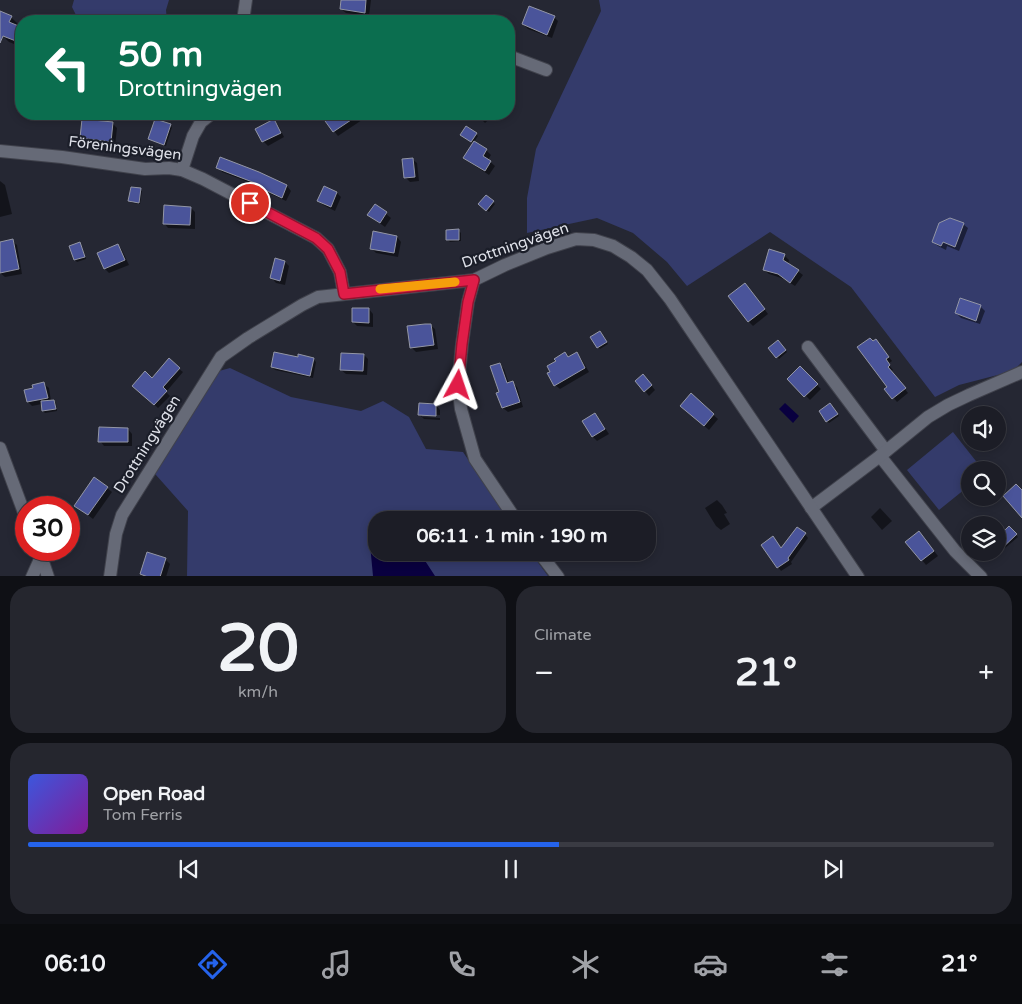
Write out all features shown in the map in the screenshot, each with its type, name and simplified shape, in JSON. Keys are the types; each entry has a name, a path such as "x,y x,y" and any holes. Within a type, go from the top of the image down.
{"street":[{"path":"244,15 246,0"},
{"path":"515,58 546,70"},
{"path":"182,170 193,136 204,120"},
{"name":"Föreningsvägen","path":"0,151 62,156 145,169 169,168 182,170 316,238 328,249 332,256 340,272 344,294"},
{"name":"Drottningvägen","path":"110,576 116,534 122,515 221,357 248,338 318,297 474,280 538,251 576,238 594,240 613,246 631,256 646,270 670,299 858,576"},
{"path":"474,280 468,302 462,344 458,385 461,409 475,459 510,511"},
{"path":"808,347 955,551 981,576"},
{"path":"811,508 928,417 948,405 1022,372"},
{"path":"0,448 18,496"},
{"path":"32,576 37,561"},
{"path":"43,561 48,576"},
{"path":"546,561 558,576"}],"shaded area":[{"path":"74,0 169,0 166,15 76,15 72,7"},
{"path":"599,0 1022,0 1022,362 1013,371 959,385 935,397 851,287 770,232 687,286 667,262 633,233 597,218 527,233 527,198 536,149 601,11"},
{"path":"230,368 291,397 361,411 383,401 409,417 426,449 463,452 503,511 368,511 368,561 537,561 548,576 187,576 188,511 148,466 208,374"},
{"path":"785,403 799,416 793,423 779,409"},
{"path":"953,432 961,442 961,451 968,451 976,461 961,461 961,492 939,510 907,470"},
{"path":"372,561 425,561 435,576 373,576"}],"building":[{"path":"341,0 366,0 365,13 340,9"},
{"path":"529,6 555,16 547,35 522,24"},
{"path":"0,11 12,16 9,22 15,24 15,41 3,36 0,43"},
{"path":"82,120 113,122 111,142 80,138"},
{"path":"155,120 171,124 164,145 148,139"},
{"path":"274,120 281,133 262,142 255,129"},
{"path":"324,120 351,120 333,132"},
{"path":"466,126 477,133 471,142 460,135"},
{"path":"474,141 487,149 483,156 491,161 485,171 463,158"},
{"path":"220,157 287,185 282,198 254,185 255,183 216,168"},
{"path":"413,158 415,177 404,178 402,159"},
{"path":"324,186 337,192 331,207 317,201"},
{"path":"131,187 141,188 139,203 128,201"},
{"path":"486,195 494,201 486,211 478,204"},
{"path":"375,204 387,212 380,223 367,215"},
{"path":"164,205 191,207 190,225 163,224"},
{"path":"950,218 964,223 955,247 943,242 941,246 932,242 939,223"},
{"path":"459,229 459,240 446,240 446,230"},
{"path":"373,231 397,236 394,253 370,249"},
{"path":"13,239 19,269 0,273 0,242"},
{"path":"80,242 85,257 74,260 69,246"},
{"path":"118,244 125,260 104,269 97,253"},
{"path":"769,249 785,254 783,260 799,270 790,283 778,274 763,270"},
{"path":"275,258 285,261 280,281 270,278"},
{"path":"745,283 765,309 748,322 728,296"},
{"path":"960,298 981,305 976,321 955,313"},
{"path":"352,308 369,308 369,323 352,322"},
{"path":"431,324 434,345 410,348 407,326"},
{"path":"600,331 607,342 597,348 590,337"},
{"path":"870,338 873,341 876,339 889,357 886,359 890,365 888,367 906,388 892,399 884,389 887,387 857,347"},
{"path":"778,340 786,350 776,358 768,348"},
{"path":"274,352 298,357 298,354 314,358 310,376 271,367"},
{"path":"565,352 568,357 577,352 585,368 554,386 547,373 550,372 547,366 556,361 554,359"},
{"path":"341,353 364,354 363,371 340,370"},
{"path":"169,358 180,368 163,387 167,391 154,405 132,386 145,371 152,378"},
{"path":"500,363 507,383 513,381 520,402 502,408 496,393 499,392 490,366"},
{"path":"800,366 818,384 804,397 787,379"},
{"path":"643,374 652,385 644,392 635,381"},
{"path":"44,382 48,398 27,402 24,390 33,388 32,385"},
{"path":"691,393 714,414 704,426 680,406"},
{"path":"54,400 56,409 42,411 41,401"},
{"path":"419,403 436,404 436,416 418,415"},
{"path":"830,403 838,414 826,422 819,411"},
{"path":"595,413 605,429 592,437 582,421"},
{"path":"99,427 128,428 128,442 98,442"},
{"path":"94,477 108,487 88,515 80,510 80,497"},
{"path":"1016,484 1022,490 1022,518 1006,499 1006,493"},
{"path":"1009,526 1017,534 1006,544 1006,529"},
{"path":"797,527 806,533 788,558 789,560 777,568 761,545 773,536 781,548"},
{"path":"919,531 934,551 921,561 905,542"},
{"path":"147,552 166,558 160,576 140,574"}],"slow traffic":[{"path":"380,289 455,282"}],"route":[{"path":"250,203 316,238 328,249 340,272 344,294 474,280 468,302 458,385"}]}
